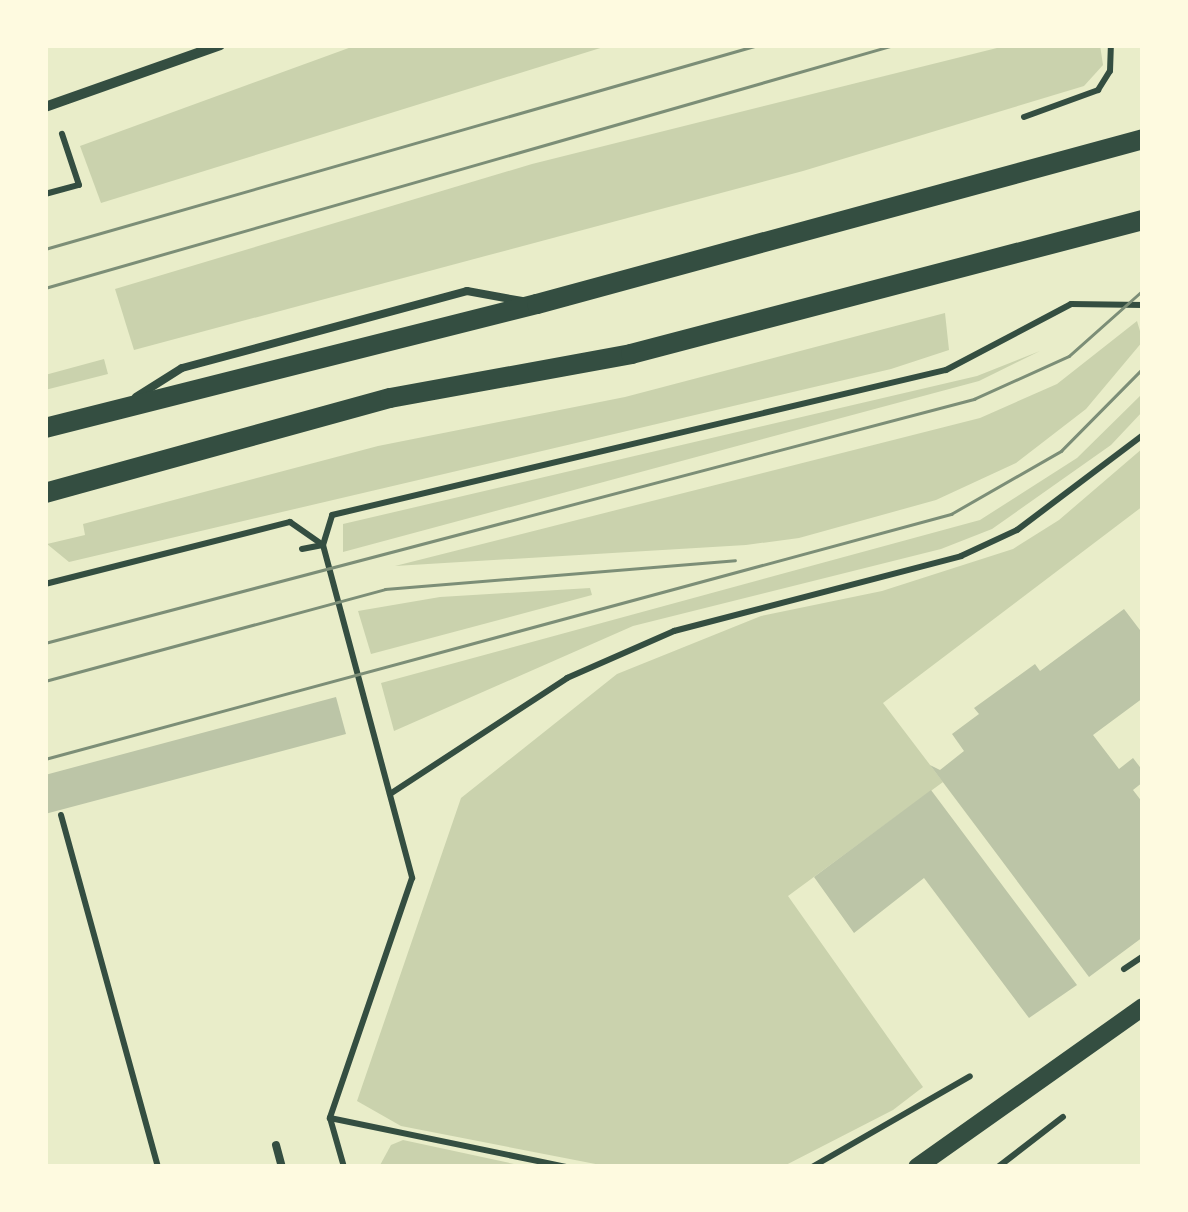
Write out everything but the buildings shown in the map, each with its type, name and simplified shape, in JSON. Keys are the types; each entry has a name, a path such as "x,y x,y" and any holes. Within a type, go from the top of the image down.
{"main road":[{"path":"45,428 537,304 1143,139"},
{"path":"45,492 390,398 631,354 1143,220"}],"street":[{"path":"45,107 220,45"},
{"path":"916,1167 1143,1006"}],"lane":[{"path":"118,408 182,368 467,290 537,304"},
{"path":"276,1144 282,1167"}],"path":[{"path":"1024,118 1098,90 1110,71 1112,45"},
{"path":"45,194 78,185 62,133"},
{"path":"344,1167 330,1118 412,878 322,545 332,515 946,370 1071,304 1143,305"},
{"path":"390,794 567,678 674,632 961,556 1017,530 1143,435"},
{"path":"45,584 290,522 322,545"},
{"path":"302,549 322,545"},
{"path":"61,814 158,1167"},
{"path":"1116,975 1143,956"},
{"path":"812,1167 976,1072"},
{"path":"330,1118 566,1167"}],"green space":[{"path":"357,45 610,45 101,203 80,146"},
{"path":"1009,45 1100,45 1103,65 1084,86 803,171 134,350 115,289 532,164"},
{"path":"945,313 949,350 891,369 69,562 47,544 85,535 83,524 378,446 625,397"},
{"path":"1137,321 1143,341 1086,409 1016,463 936,500 799,538 746,545 395,566 980,418 1057,384"},
{"path":"1040,351 979,381 343,552 343,524 977,376"},
{"path":"104,359 108,374 45,390 45,375"},
{"path":"1143,393 1143,411 1111,445 992,529 941,549 633,626 394,731 381,683 980,520 1077,458"},
{"path":"1143,448 1143,506 883,703 943,782 788,896 923,1087 893,1110 782,1167 611,1167 401,1126 357,1101 461,798 617,674 761,616 882,591 1013,549 1059,520"},
{"path":"590,588 592,595 371,654 358,611 440,597"},
{"path":"403,1140 528,1167 379,1167 391,1145"}],"tram line":[{"path":"45,249 758,45"},
{"path":"45,288 894,45"},
{"path":"45,643 974,399 1069,356 1143,290"},
{"path":"45,759 951,514 1061,451 1143,368"},
{"path":"45,681 385,589 735,560"}]}
